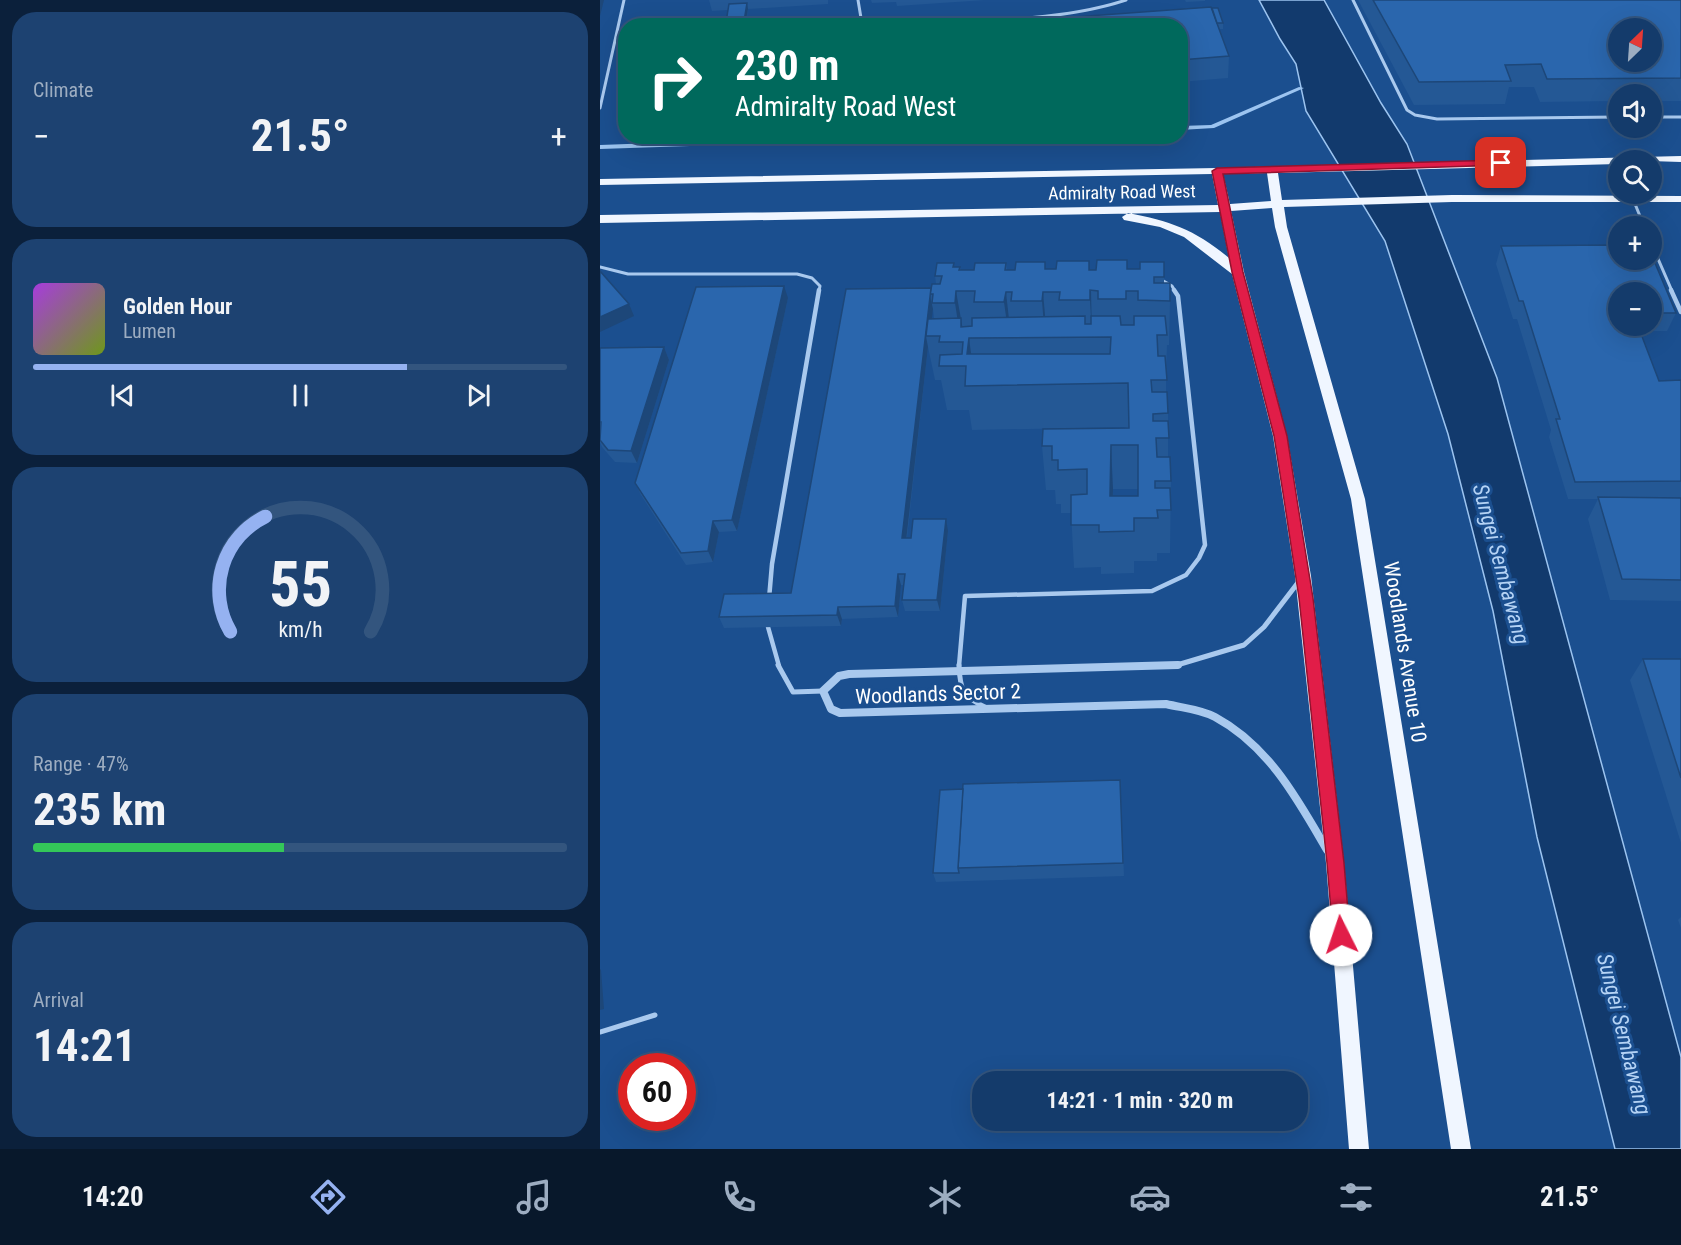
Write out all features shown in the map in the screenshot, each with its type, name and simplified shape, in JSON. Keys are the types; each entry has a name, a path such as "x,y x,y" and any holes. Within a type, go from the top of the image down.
{"main road":[{"name":"Admiralty Road West","path":"600,182 1272,170 1681,159"},
{"name":"Woodlands Avenue 10","path":"1272,170 1286,247 1358,499 1461,1149"},
{"path":"1217,171 1238,272 1280,436 1303,576 1335,863 1359,1149"},
{"name":"Admiralty Road West","path":"600,219 1224,208 1439,199 1608,199"},
{"name":"Admiralty Road West","path":"1662,199 1681,199"},
{"path":"1090,211 1169,225 1207,244 1238,272"}],"street":[{"name":"Woodlands Sector 2","path":"1303,576 1264,627 1244,645 1177,665 849,674 839,676 823,691 831,709 840,713 1166,704 1214,716 1250,741 1281,772 1335,863"}],"lane":[{"path":"620,18 624,0"},
{"path":"858,0 861,18"},
{"path":"999,18 1096,10 1126,0"},
{"path":"1353,0 1407,110 1415,115 1437,119 1608,117"},
{"path":"600,108 618,27"},
{"path":"1662,117 1681,117"},
{"path":"600,267 628,274 797,274 812,278 820,286 772,564 769,605"},
{"path":"1662,268 1681,312"},
{"path":"990,710 966,697 960,687 959,671 965,596 1152,591 1186,575 1199,558 1204,545 1178,296 1172,285 1157,278"},
{"path":"768,627 777,663 793,692 823,691"},
{"path":"600,1032 655,1015"}],"water":[{"name":"Sungei Sembawang","path":"1259,0 1324,0 1381,103 1407,144 1497,378 1681,1057 1681,1149 1615,1149 1537,837 1493,611 1448,434 1385,241 1306,111 1296,64"}],"building":[{"path":"1373,0 1681,0 1681,78 1547,79 1541,64 1505,65 1511,81 1419,82"},
{"path":"747,3 744,18 727,18 729,4"},
{"path":"1211,7 1229,56 1188,59 1188,18 1062,18"},
{"path":"1212,8 1218,8 1223,23 1217,23"},
{"path":"1608,245 1608,270 1658,270 1676,313 1662,313 1662,282 1608,282 1608,336 1642,336 1659,381 1681,380 1681,481 1575,482 1556,419 1560,419 1523,301 1519,301 1501,246"},
{"path":"1097,260 1127,260 1127,269 1140,269 1140,262 1164,262 1164,277 1154,277 1154,283 1170,283 1170,301 1138,300 1138,291 1126,291 1126,299 1098,299 1098,291 1090,290 1090,300 1059,300 1060,292 1043,292 1042,301 1011,301 1012,292 1006,292 1004,302 974,302 975,291 956,291 955,303 932,303 933,294 930,294 932,284 940,284 942,276 935,276 937,263 954,263 953,267 960,267 959,270 974,270 975,263 1006,263 1005,270 1015,270 1016,262 1045,262 1045,269 1056,269 1057,261 1089,261 1089,270 1096,270"},
{"path":"600,271 629,304 600,317"},
{"path":"784,286 732,520 713,521 708,551 681,553 635,483 696,287"},
{"path":"931,288 902,538 911,538 913,519 946,519 937,600 902,600 905,574 898,574 895,606 838,607 837,615 719,617 724,594 791,593 846,289"},
{"path":"1085,316 1085,324 1091,324 1091,316 1120,316 1121,325 1134,325 1134,316 1165,316 1167,335 1157,335 1158,356 1165,356 1167,380 1151,380 1152,392 1167,392 1168,413 1153,414 1153,421 1168,421 1169,438 1156,438 1157,457 1170,457 1171,481 1155,481 1155,488 1170,488 1171,510 1157,510 1158,518 1134,518 1134,531 1099,532 1099,525 1071,525 1071,495 1087,494 1087,469 1058,470 1058,460 1052,460 1052,446 1042,446 1043,429 1129,428 1128,383 965,386 966,366 939,366 940,355 962,354 963,342 939,342 940,336 926,336 928,319 961,318 961,327 972,326 972,318","holes":["1111,337 1110,354 967,354 969,338","1111,445 1138,445 1138,496 1110,496"]},
{"path":"664,347 631,451 608,450 600,440 600,348"},
{"path":"1598,497 1681,498 1681,580 1622,579"},
{"path":"1643,659 1681,659 1681,778"},
{"path":"1120,780 1123,863 958,868 963,784"},
{"path":"963,789 959,873 933,873 940,790"}],"waterway":[{"path":"1188,128 1212,127 1301,88"},
{"path":"600,147 688,144"}],"route":[{"path":"1341,935 1306,598 1292,506 1280,436 1238,272 1217,171 1501,163"}]}
